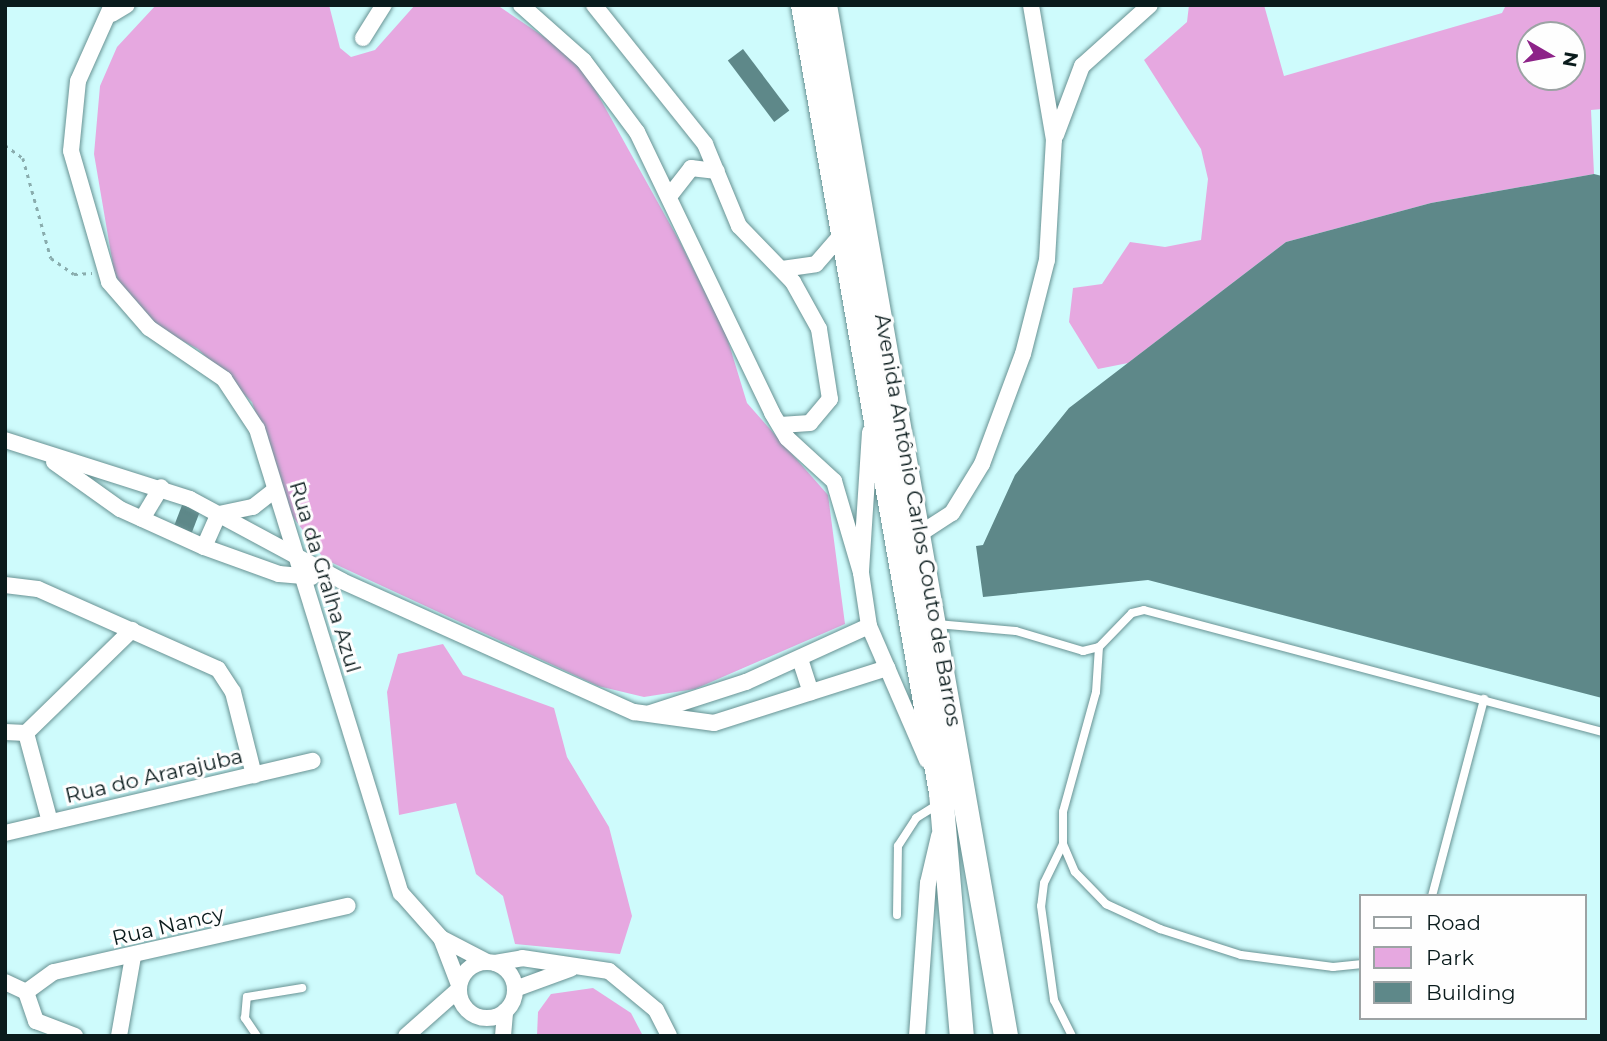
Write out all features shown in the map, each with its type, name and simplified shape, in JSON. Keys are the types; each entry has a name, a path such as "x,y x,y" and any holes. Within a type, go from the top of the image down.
{"main road":[{"name":"Avenida Antônio Carlos Couto de Barros","path":"803,5 943,803 962,1036"},
{"name":"Avenida Antônio Carlos Couto de Barros","path":"825,5 937,624 1006,1036"}],"street":[{"path":"112,10 127,5"},
{"path":"363,38 384,5"},
{"path":"521,5 603,83 671,194 780,425 834,481 861,573 869,626 943,803 928,883 917,1036"},
{"path":"530,5 536,5"},
{"path":"594,5 647,79 696,131 717,171 739,226 782,269 819,329 832,391 816,419 780,425"},
{"path":"921,533 952,513 1000,422 1047,260 1054,140 1031,5"},
{"path":"1054,140 1082,66 1150,5"},
{"name":"Rua da Gralha Azul","path":"112,10 78,81 71,151 106,271 128,309 224,379 242,400 298,554 401,892 441,938 458,988"},
{"path":"671,194 691,168 717,171"},
{"path":"782,269 816,264 842,234"},
{"path":"861,573 871,391"},
{"path":"5,440 45,455 161,487 298,554 342,580 617,707 714,723 887,668"},
{"path":"45,455 142,519 204,547 303,576 342,580"},
{"path":"142,519 161,487"},
{"path":"219,514 253,508 275,491"},
{"path":"204,547 219,514"},
{"path":"5,585 38,589 218,669 233,692 254,775"},
{"path":"650,713 800,659 869,626"},
{"path":"5,732 26,733 132,630"},
{"path":"800,659 811,692"},
{"path":"26,733 50,822"},
{"name":"Rua do Ararajuba","path":"5,833 313,761"},
{"name":"Rua Nancy","path":"26,992 54,972 133,957 348,906"},
{"name":"Rua da Gralha Azul","path":"441,938 490,962"},
{"path":"119,1036 133,957"},
{"path":"405,1036 458,988 467,969 490,962 522,958 609,971 630,984 656,1010 669,1036"},
{"path":"490,962 509,972 515,989 505,1011 503,1036"},
{"path":"515,989 579,966"},
{"path":"5,982 26,992 36,1021 75,1036"},
{"path":"458,988 478,1017 505,1011"}],"lane":[{"path":"1358,964 1333,967 1241,955 1160,929 1106,904 1075,872 1063,844 1063,812 1096,692 1099,647 1132,612 1144,610 1602,732"},
{"path":"937,624 1016,631 1066,650 1099,647"},
{"path":"1433,894 1484,699"},
{"path":"897,915 898,846 916,818 943,803"},
{"path":"1063,844 1044,883 1041,906 1054,1000 1072,1036"},
{"path":"257,1036 245,1018 247,997 302,989"}],"path":[{"path":"5,145 23,158 51,258 74,274 106,271"}],"green space":[{"path":"156,5 329,5 340,48 351,57 375,50 415,5 497,5 559,47 587,75 681,244 726,334 747,403 828,495 845,624 695,689 644,697 598,686 324,559 288,510 252,402 198,349 152,325 126,299 114,271 94,154 100,86 117,47"},
{"path":"1189,5 1264,5 1284,76 1502,13 1506,5 1602,5 1602,109 1591,110 1594,174 1431,203 1286,242 1128,363 1098,369 1069,322 1073,288 1102,284 1130,242 1165,247 1201,240 1208,179 1201,149 1144,60 1187,22"},
{"path":"443,644 463,675 554,708 567,757 609,827 632,916 620,954 515,944 503,896 476,874 456,803 399,815 387,692 398,654"},
{"path":"593,988 631,1013 643,1036 537,1036 538,1012 551,994"}],"building":[{"path":"743,49 789,110 774,122 728,60"},
{"path":"1594,174 1602,176 1602,698 1148,580 983,597 976,546 983,545 1015,475 1069,408 1286,242 1431,203"},
{"path":"184,500 202,507 190,539 172,532"}]}
